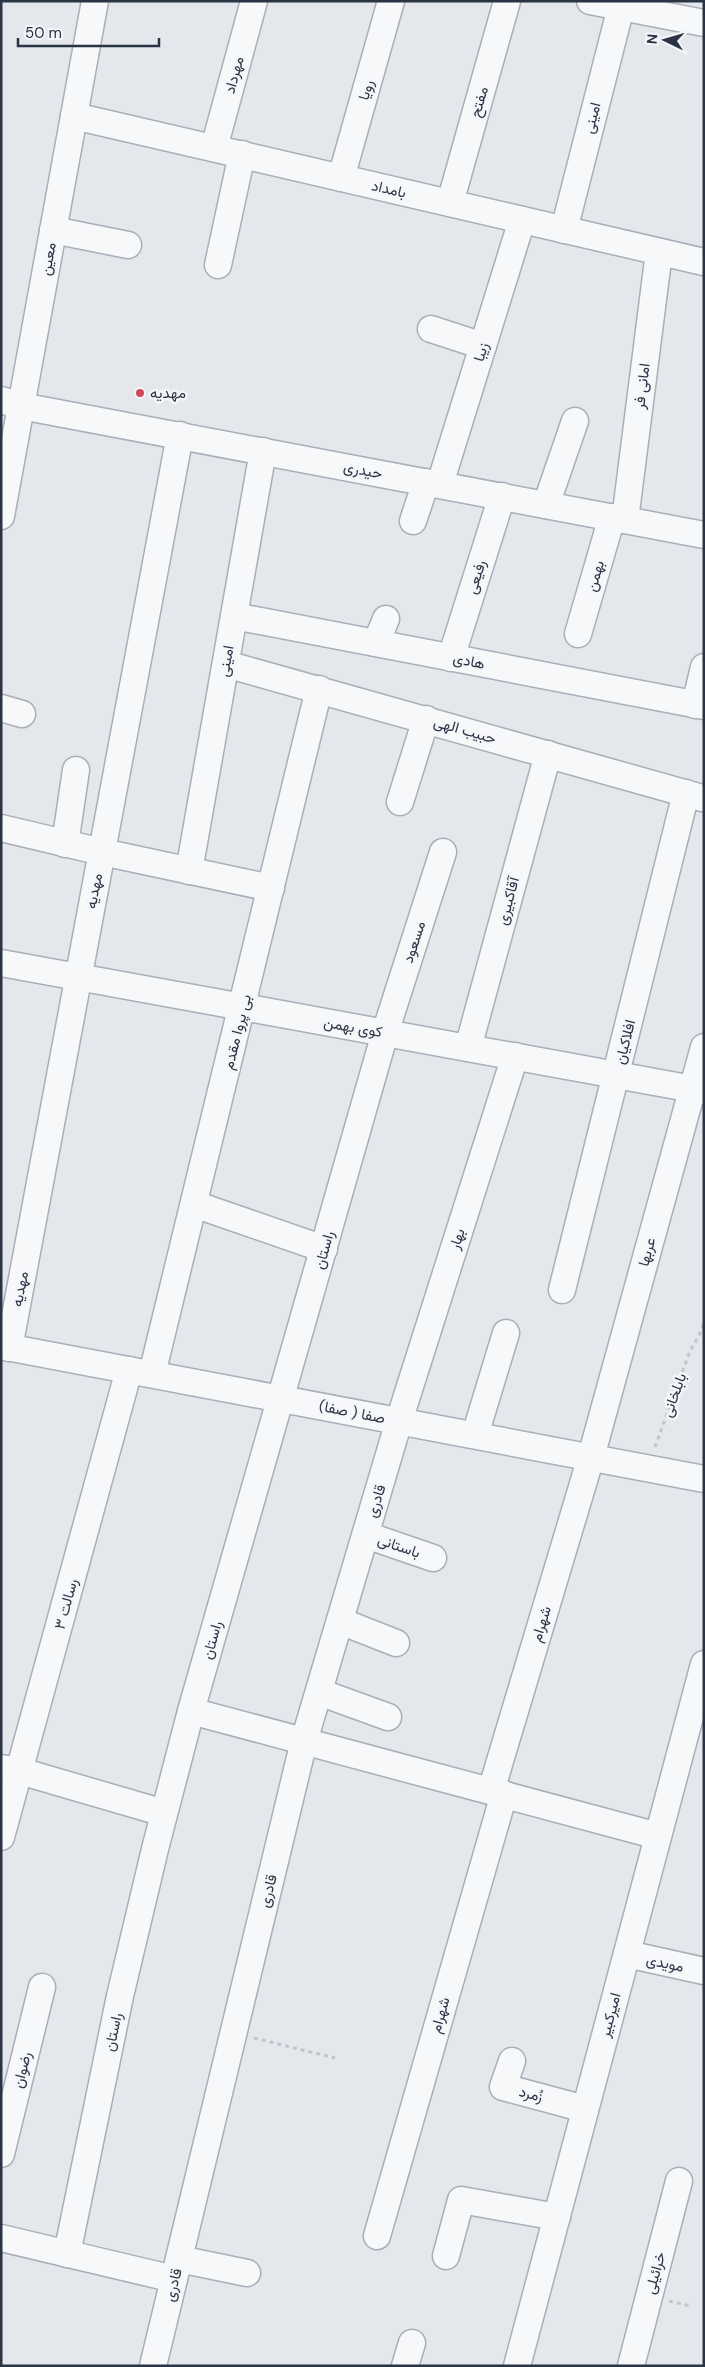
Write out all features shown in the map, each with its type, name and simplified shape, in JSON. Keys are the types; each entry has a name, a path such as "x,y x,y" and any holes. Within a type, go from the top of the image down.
{"street":[{"name":"معین","path":"1,516 11,403 53,230 95,1"},
{"name":"مهرداد","path":"214,148 254,1"},
{"name":"رویا","path":"341,178 391,1"},
{"name":"مفتح","path":"450,203 507,1"},
{"path":"590,1 637,7 704,23"},
{"name":"امینی","path":"564,230 637,7"},
{"name":"بامداد","path":"74,116 659,252 702,254"},
{"path":"218,265 242,154"},
{"name":"زیبا","path":"413,521 433,483 483,346 522,220"},
{"path":"53,230 128,245"},
{"name":"امانی فر","path":"619,518 659,252"},
{"path":"431,329 483,346"},
{"name":"حیدری","path":"11,403 704,535"},
{"path":"546,504 575,421"},
{"name":"مهدیه","path":"5,1347 79,977 180,435"},
{"name":"امینی","path":"189,871 263,451"},
{"name":"رفیعی","path":"451,658 502,496"},
{"name":"بهمن","path":"578,634 619,518"},
{"name":"هادی","path":"234,616 699,706"},
{"path":"376,643 386,618"},
{"name":"حبیب الهی","path":"226,664 695,796"},
{"path":"699,706 704,667"},
{"name":"بی پروا مقدم","path":"141,1372 194,1204 319,689"},
{"path":"400,802 426,719"},
{"name":"آقاکبیری","path":"468,1048 548,754"},
{"path":"66,844 76,770"},
{"name":"افلاکیان","path":"562,1290 617,1075 695,796"},
{"path":"1,828 270,888"},
{"name":"مسعود","path":"386,1033 443,852"},
{"name":"کوی بهمن","path":"1,963 698,1089"},
{"name":"راستان","path":"67,2254 120,1996 164,1813 191,1711 386,1033"},
{"name":"عربها","path":"591,1457 698,1089 704,1047"},
{"name":"بهار","path":"399,1421 515,1056"},
{"path":"194,1204 324,1249"},
{"path":"475,1436 506,1333"},
{"name":"صفا ( صفا)","path":"5,1347 704,1479"},
{"name":"رسالت ۳","path":"1,1837 11,1770 141,1372"},
{"name":"قادری","path":"153,2366 304,1741 399,1421"},
{"name":"شهرام","path":"377,2236 591,1457"},
{"name":"باستانی","path":"366,1535 433,1558"},
{"path":"340,1621 396,1643"},
{"name":"امیرکبیر","path":"517,2366 704,1664"},
{"path":"319,1692 388,1717"},
{"path":"191,1711 658,1836"},
{"path":"11,1770 164,1813"},
{"name":"مویدی","path":"627,1954 704,1971"},
{"name":"رضوان","path":"1,2154 42,1987"},
{"name":"زُمرد","path":"512,2061 504,2087 585,2109"},
{"name":"خرائیلی","path":"631,2366 679,2181"},
{"path":"446,2256 461,2200 557,2217"},
{"path":"1,2238 67,2254 177,2269 248,2273"}],"path":[{"name":"بابلخانی","path":"648,1468 690,1351 702,1332 704,1322"},
{"path":"234,2033 335,2058"}],"place":[{"name":"مهدیه","path":"140,393"}]}
